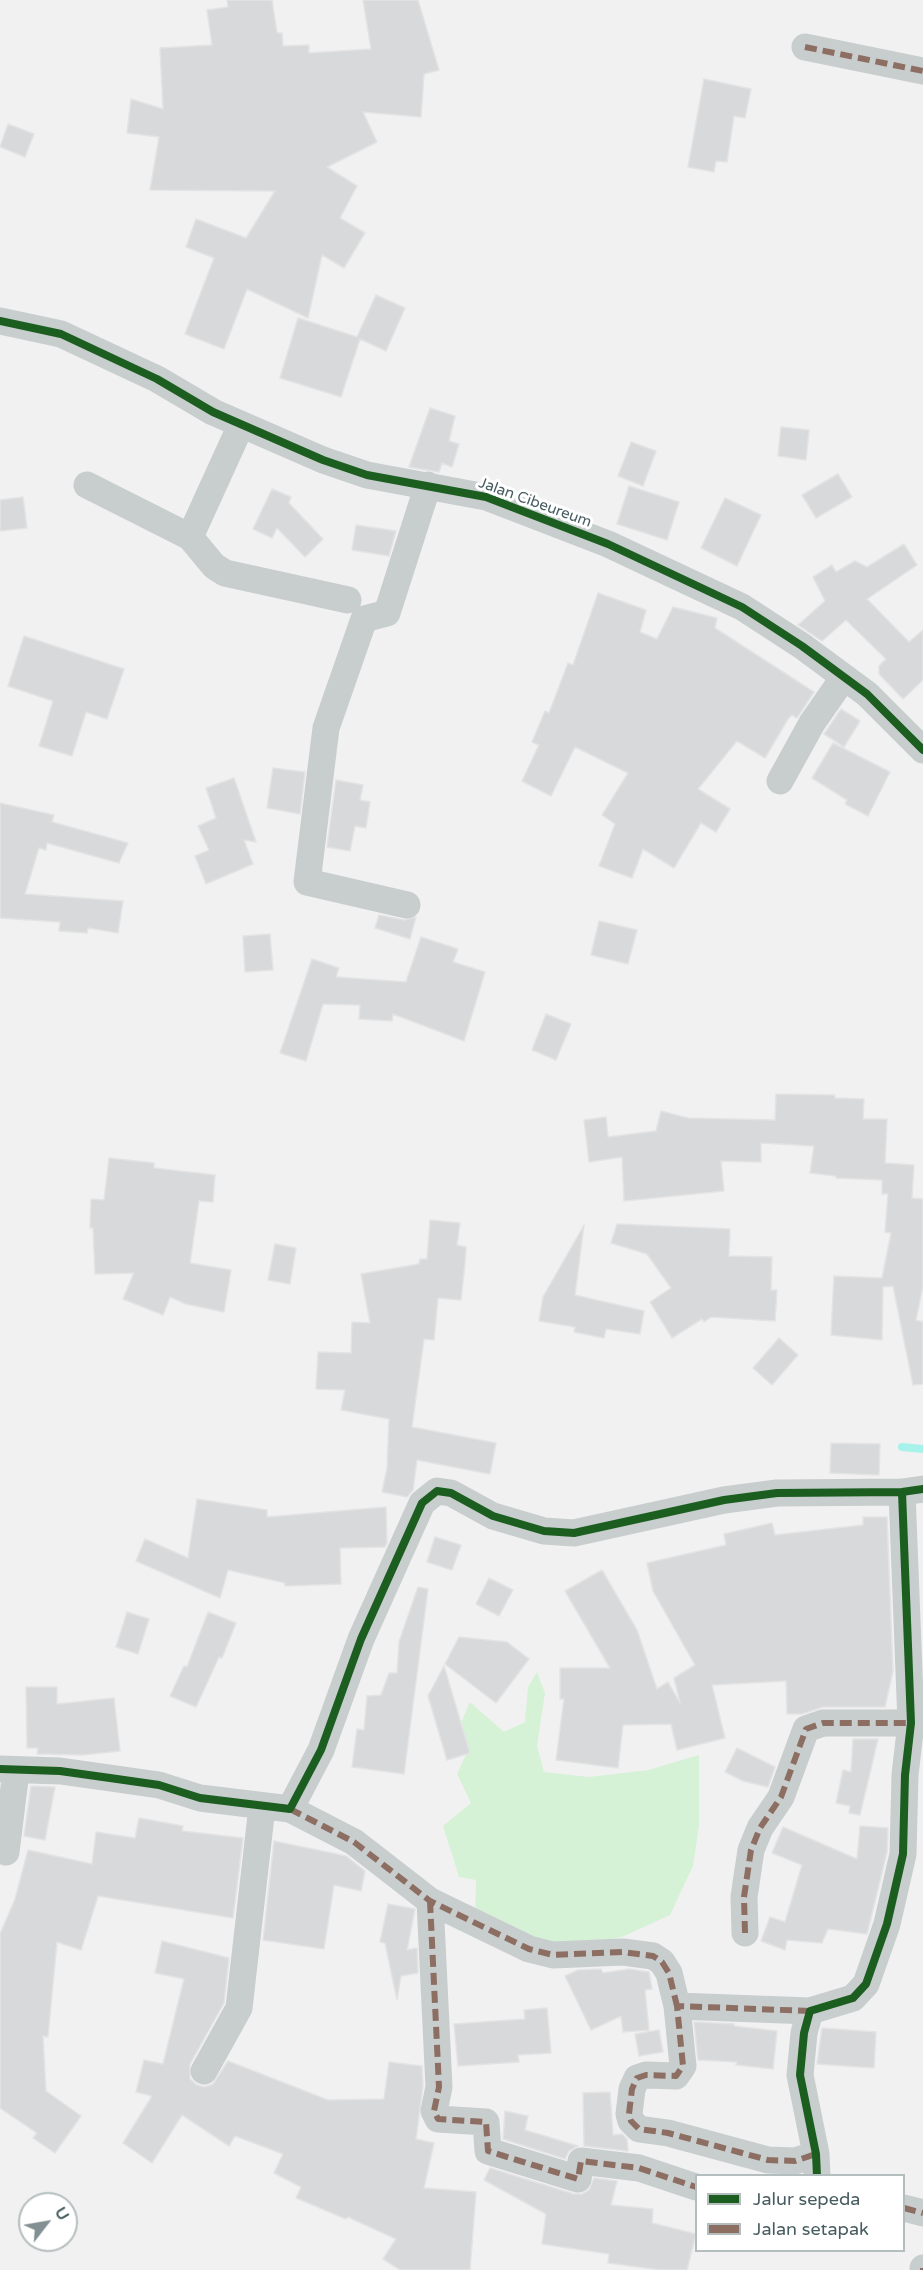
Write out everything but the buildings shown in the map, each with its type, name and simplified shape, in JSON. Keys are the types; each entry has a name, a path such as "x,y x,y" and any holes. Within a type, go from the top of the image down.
{"street":[{"path":"806,47 923,71"},
{"name":"Jalan Cibeureum","path":"0,321 61,334 106,353 242,425 323,460 367,475 486,497 608,544 742,607 802,645 867,694 923,750"},
{"path":"190,537 242,425"},
{"path":"87,485 190,537 214,566 225,573 348,600"},
{"path":"407,905 307,882 326,728 364,619 387,614 428,485"},
{"path":"780,781 812,723 844,677"},
{"path":"290,1809 312,1769 361,1639 422,1503 429,1495 445,1491 493,1516 544,1531 574,1533 703,1504 777,1493 913,1490 911,1723 905,1774 903,1854 887,1924 866,1984 853,1998 810,2011 677,2006"},
{"path":"745,1933 744,1897 752,1850 760,1828 781,1797 806,1729 823,1724 911,1723"},
{"path":"6,1852 8,1770 60,1771 159,1785 200,1798 290,1809 354,1842 430,1901 529,1949 553,1955 623,1952 653,1956 662,1962 669,1973 677,2006 683,2066 676,2076 646,2075 636,2080 629,2114 633,2124 639,2129 668,2133 768,2160 795,2161 816,2165 800,2075 804,2033 810,2011"},
{"path":"204,2072 239,2008 262,1806"},
{"path":"430,1901 439,2087 434,2111 438,2119 445,2122 486,2122 488,2151 578,2179 581,2162 639,2168 695,2187"},
{"path":"905,2209 923,2214"}],"green space":[{"path":"537,1672 545,1693 537,1746 544,1772 589,1777 648,1770 699,1755 699,1826 693,1866 670,1915 622,1937 550,1952 475,1921 476,1880 459,1877 443,1826 471,1803 457,1774 469,1748 460,1725 470,1702 504,1732 525,1722 528,1687"}],"waterway":[{"path":"902,1447 923,1449"}],"marked path":[{"path":"805,47 923,71"},
{"path":"745,1933 744,1897 751,1850 760,1828 781,1797 806,1729 823,1723 911,1723"},
{"path":"290,1809 354,1842 430,1901 529,1949 553,1955 623,1952 653,1956 662,1962 669,1973 677,2006"},
{"path":"430,1901 439,2087 434,2111 438,2119 486,2122 488,2151 578,2179 581,2161 639,2168 695,2187"},
{"path":"810,2011 677,2006 683,2066 676,2076 646,2075 637,2078 632,2089 629,2114 631,2121 639,2129 668,2133 768,2160 795,2161 816,2154"},
{"path":"905,2208 923,2213"}],"cycle path":[{"path":"0,321 61,334 157,379 213,412 323,460 367,475 486,497 608,544 742,607 802,646 867,694 923,750"},
{"path":"0,1769 60,1771 159,1785 200,1798 290,1809 321,1750 361,1639 422,1503 437,1491 451,1493 493,1516 544,1531 574,1533 724,1500 777,1493 902,1492 923,1489"},
{"path":"817,2174 816,2154 800,2075 804,2033 810,2011 853,1998 866,1984 887,1924 903,1854 905,1775 911,1723 902,1492"}]}
